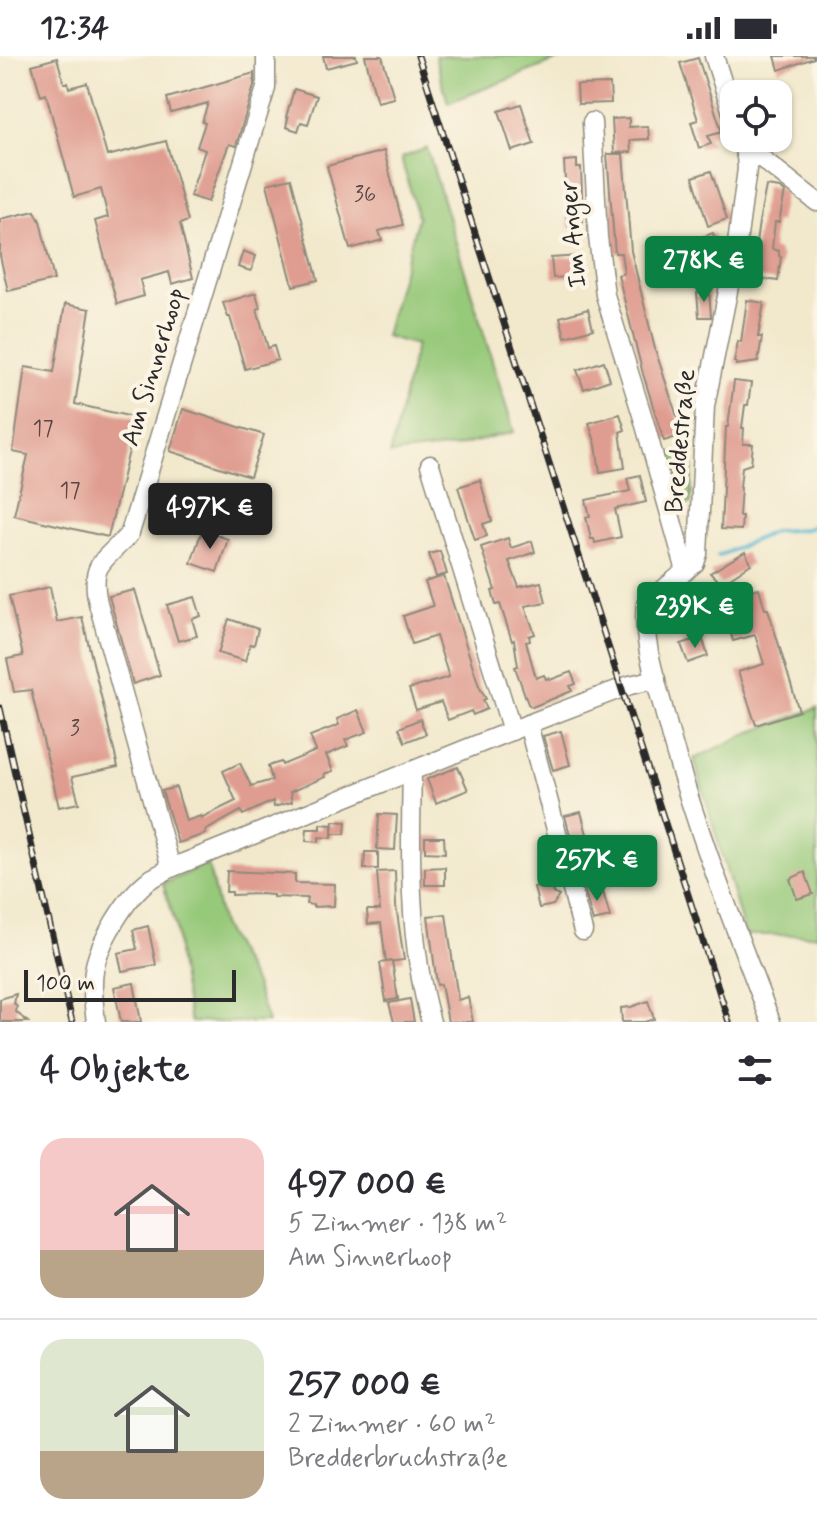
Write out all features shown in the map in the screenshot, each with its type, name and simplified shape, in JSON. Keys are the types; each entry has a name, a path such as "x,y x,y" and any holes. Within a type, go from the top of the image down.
{"street":[{"name":"Am Sinnerhoop","path":"171,868 98,603 95,573 102,561 130,533 266,88 266,56"},
{"path":"714,56 722,80"},
{"name":"Im Anger","path":"592,122 598,237 605,295 686,571"},
{"name":"Breddestraße","path":"686,571 695,563 698,554 705,406 736,251 747,169 744,152"},
{"path":"751,152 817,202"},
{"path":"430,465 520,727 583,931"},
{"path":"686,571 646,604 651,666 686,788 724,900 771,1022"},
{"path":"96,1022 93,973 100,948 121,912 148,881 171,868 520,727 630,685 656,679"},
{"path":"412,771 411,893 420,967 431,1022"}],"green space":[{"path":"435,56 568,56 448,103"},
{"path":"427,148 514,432 455,447 390,454 416,345 385,336 418,217 401,158"},
{"path":"693,450 691,503 682,505 667,454"},
{"path":"817,708 817,935 745,935 694,759 749,733"},
{"path":"208,864 222,925 255,984 268,1022 191,1022 189,1017 176,926 163,884"}],"building":[{"path":"323,56 356,56 357,60 326,68"},
{"path":"365,56 382,56 394,98 377,102"},
{"path":"775,56 814,56 814,58 779,70"},
{"path":"57,58 64,83 68,83 69,88 87,83 107,156 166,141 188,221 180,224 193,278 172,284 169,272 140,280 144,296 117,304 95,221 108,217 101,189 74,197 46,94 41,96 32,65"},
{"path":"698,58 720,126 720,133 708,136 711,144 699,148 691,122 698,120 680,63"},
{"path":"254,73 254,86 236,146 229,144 208,202 190,196 205,150 197,147 208,103 171,113 167,98"},
{"path":"610,84 611,103 578,104 577,85"},
{"path":"294,89 317,96 308,124 301,122 298,131 286,127"},
{"path":"521,104 534,144 512,151 499,111"},
{"path":"629,118 629,127 648,126 649,139 630,140 631,152 614,153 612,119"},
{"path":"384,151 403,225 379,231 382,240 350,249 327,166"},
{"path":"607,154 623,154 631,251 655,349 683,435 664,441 618,275 624,273 621,253 615,253"},
{"path":"577,160 577,168 581,168 583,219 582,227 569,227 564,161"},
{"path":"711,171 727,219 708,226 693,177"},
{"path":"291,178 318,280 293,286 267,184"},
{"path":"766,186 785,192 779,222 775,222 772,249 779,251 781,257 778,281 751,277"},
{"path":"35,211 54,280 8,291 0,256 0,219"},
{"path":"713,233 719,252 716,253 718,260 714,262 717,269 704,273 693,240"},
{"path":"243,251 256,256 251,271 238,267"},
{"path":"579,256 581,276 553,278 551,258"},
{"path":"709,289 711,317 699,317 697,293"},
{"path":"256,293 260,308 257,309 268,348 274,346 278,360 245,369 223,303"},
{"path":"747,300 764,303 758,337 762,337 758,362 736,365 734,362 738,341 741,342"},
{"path":"65,304 90,309 75,404 137,418 108,537 14,515 28,455 13,452 25,367 54,372"},
{"path":"588,309 593,329 565,337 560,317"},
{"path":"604,361 610,380 584,389 577,370"},
{"path":"734,381 751,383 742,428 743,444 753,444 751,464 742,467 741,530 721,529 726,427"},
{"path":"183,409 264,435 250,477 170,451"},
{"path":"620,414 625,430 620,432 625,468 600,472 589,423"},
{"path":"640,475 646,502 615,509 621,537 595,543 591,539 586,517 590,516 586,500 630,491 627,478"},
{"path":"480,480 492,521 483,524 487,536 475,540 458,487"},
{"path":"202,530 228,539 217,572 191,563"},
{"path":"508,538 511,548 532,541 535,552 509,561 519,587 541,582 546,602 525,606 535,634 529,636 530,641 526,642 536,678 544,675 550,680 571,672 576,684 570,686 572,691 532,707 528,704 515,667 518,666 514,640 500,604 496,605 492,591 495,590 481,547"},
{"path":"440,551 447,574 436,577 429,554"},
{"path":"745,552 751,564 721,584 710,573"},
{"path":"444,576 487,709 473,715 471,711 448,720 441,702 416,710 409,689 449,677 436,636 412,644 403,616 433,606 425,582"},
{"path":"50,587 57,622 82,617 118,767 72,777 79,803 59,807 31,690 14,692 7,659 23,656 9,596"},
{"path":"759,588 799,711 756,725 738,672 764,664 755,635 733,641 726,617 717,620 711,601"},
{"path":"135,590 160,675 133,684 109,596"},
{"path":"195,597 201,616 192,619 197,636 178,641 167,605"},
{"path":"229,619 258,629 245,661 218,653"},
{"path":"702,637 708,656 688,663 681,644"},
{"path":"358,710 367,732 345,740 348,746 326,755 333,771 290,792 292,802 274,807 273,801 243,815 241,811 205,831 206,834 178,843 162,791 176,787 186,821 201,818 236,801 223,771 240,763 251,786 272,780 268,766 281,762 282,765 316,751 310,736 339,725 337,719"},
{"path":"420,719 426,734 405,742 399,728"},
{"path":"561,731 570,765 553,770 543,736"},
{"path":"458,767 468,790 436,803 427,779"},
{"path":"581,812 590,845 574,850 565,816"},
{"path":"379,814 397,815 395,850 377,849"},
{"path":"333,821 346,822 345,834 332,834"},
{"path":"320,824 332,825 332,838 319,837 319,842 306,841 307,829 320,829"},
{"path":"425,837 444,837 445,853 425,852"},
{"path":"365,852 378,852 378,869 364,869"},
{"path":"445,867 445,885 425,885 425,868"},
{"path":"227,871 295,874 295,883 335,884 334,906 313,907 306,904 307,898 232,895 232,892 226,892"},
{"path":"395,871 396,906 404,960 392,961 398,999 386,1001 380,963 386,962 381,923 368,924 367,910 380,910 377,872"},
{"path":"805,872 813,894 797,899 790,879"},
{"path":"551,883 553,893 559,896 553,905 539,908 534,887"},
{"path":"601,884 610,917 593,921 584,889"},
{"path":"446,914 458,1000 468,997 473,1022 448,1022 441,984 437,985 428,916"},
{"path":"148,926 156,965 122,971 118,953 137,949 133,930"},
{"path":"134,983 141,1022 121,1022 114,987"},
{"path":"16,994 16,1012 28,1022 0,1022 0,999"},
{"path":"410,999 414,1022 394,1022 389,1003"},
{"path":"648,1001 654,1019 622,1022 621,1008"}],"waterway":[{"path":"718,556 775,531 806,529 817,525"}],"railway":[{"path":"418,56 729,1022"},
{"path":"0,708 72,1022"}]}
